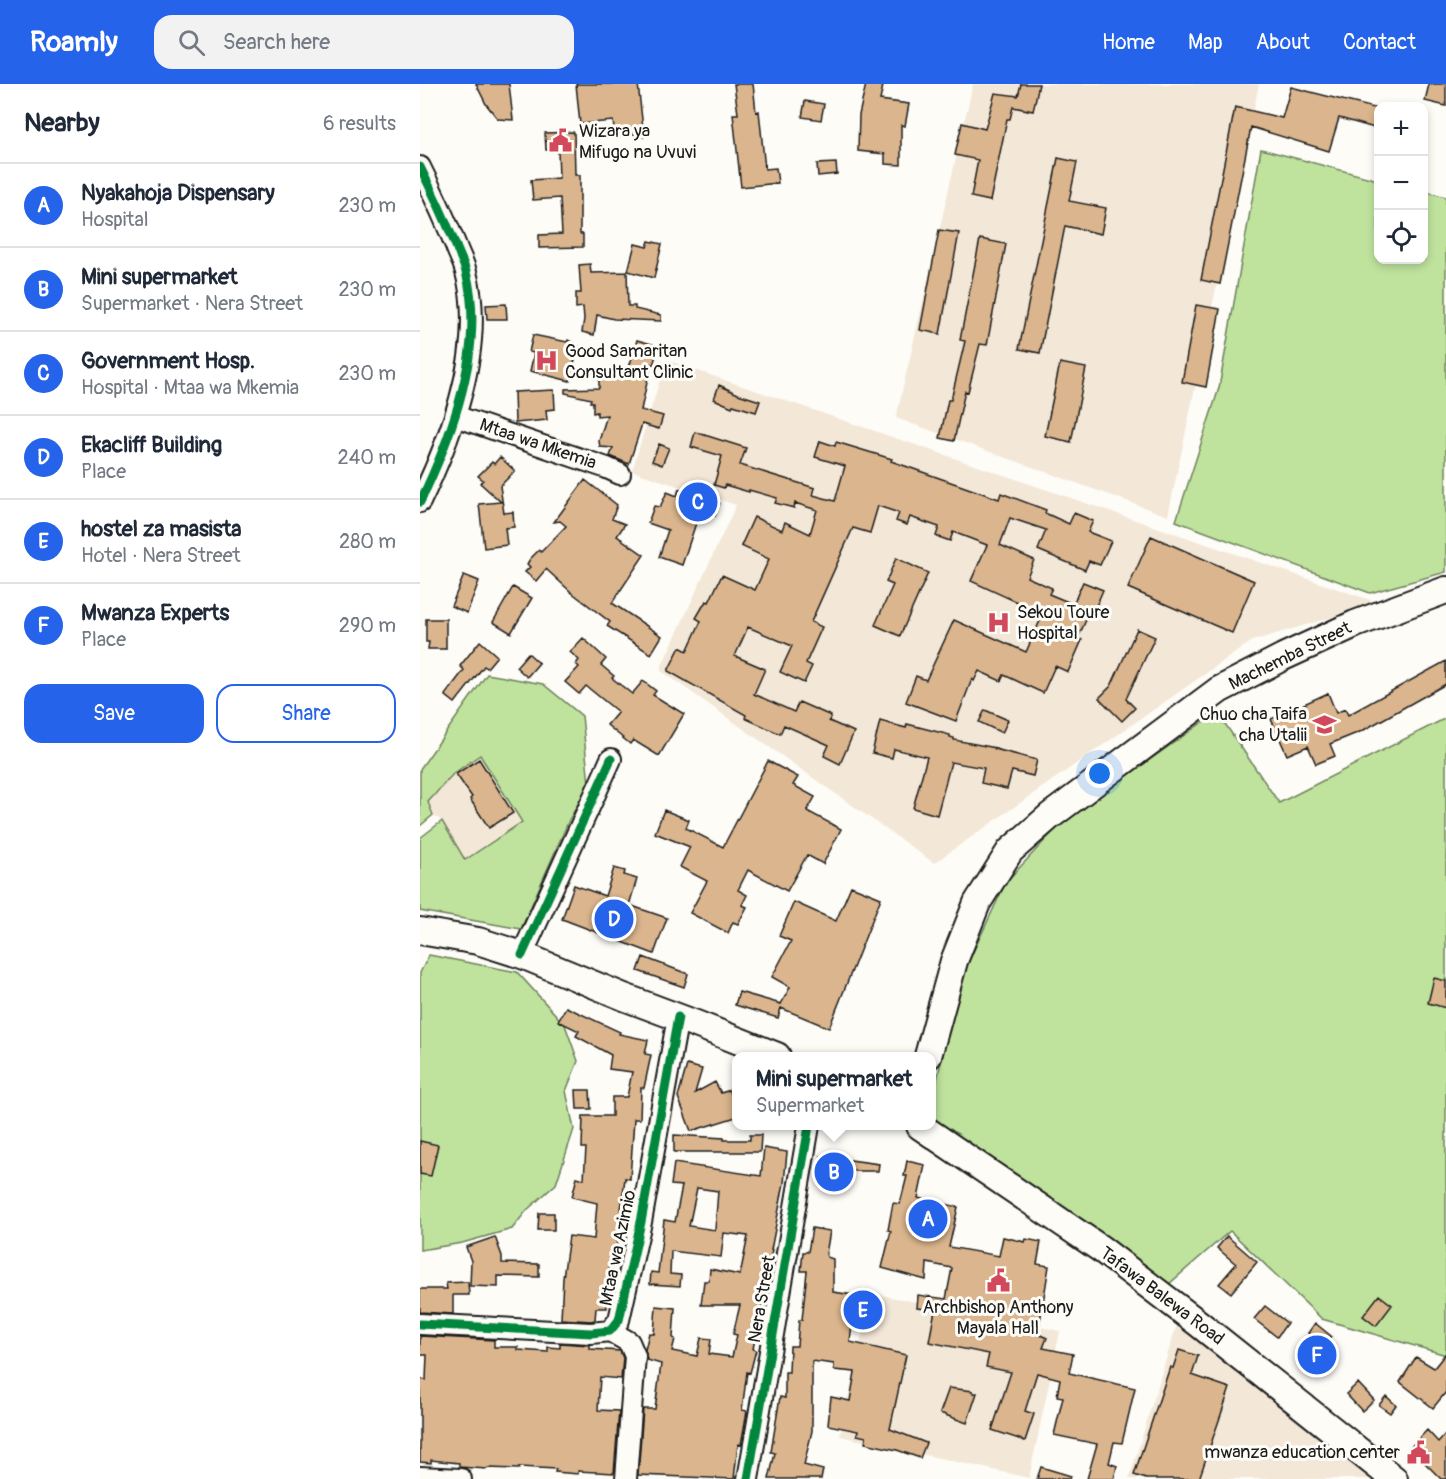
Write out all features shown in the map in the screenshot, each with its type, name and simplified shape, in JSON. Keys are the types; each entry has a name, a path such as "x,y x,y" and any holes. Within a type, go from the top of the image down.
{"main road":[{"name":"Machemba Street","path":"929,1052 954,961 977,903 1010,851 1073,798 1219,690 1355,624 1446,590"},
{"path":"420,931 477,941 522,955 767,1052"},
{"name":"Tafawa Balewa Road","path":"927,1130 1101,1249 1394,1479"}],"street":[{"path":"420,167 442,211 466,272 472,313 470,353 455,416 433,475 420,502"},
{"name":"Mtaa wa Mkemia","path":"455,416 620,474"},
{"path":"522,955 611,759"},
{"name":"Mtaa wa Azimio","path":"420,1324 591,1333 609,1331 619,1320 624,1305 678,1017"},
{"name":"Nera Street","path":"748,1479 808,1130"},
{"path":"609,1331 630,1342 635,1356 626,1479"},
{"path":"420,1477 461,1479"}],"shaded area":[{"path":"973,84 1259,84 1168,516 896,418"},
{"name":"Sekou Toure Hospital","path":"666,360 1379,603 1252,641 934,863 660,670 736,505 632,471"},
{"path":"481,755 522,822 465,860 442,821 433,815 427,803 453,774"},
{"path":"871,1293 1060,1331 1029,1478 840,1436"},
{"path":"1177,1324 1370,1479 1129,1479"}],"green space":[{"path":"1261,149 1374,179 1374,264 1428,264 1428,192 1446,197 1446,572 1370,593 1176,521 1219,388"},
{"path":"487,674 543,684 582,716 589,784 569,820 521,929 420,911 420,838 442,821 465,860 522,822 480,755 453,774 428,802 433,815 420,826 420,769"},
{"path":"1217,712 1279,803 1446,718 1446,1355 1322,1319 1230,1231 1169,1284 936,1121 936,1083 961,978 1006,882 1062,822"},
{"path":"429,955 517,972 565,1025 578,1061 566,1091 574,1129 556,1184 527,1210 512,1229 462,1243 420,1250 420,973"}],"building":[{"path":"476,84 509,84 513,120 498,119 486,104"},
{"path":"576,84 638,84 644,137 614,129 613,121 580,124"},
{"path":"734,84 753,84 756,112 759,111 765,169 776,168 778,183 741,187 733,114 738,114"},
{"path":"866,84 883,86 880,100 909,104 905,126 901,125 901,165 885,164 885,154 858,151 859,115"},
{"path":"1021,84 1039,84 1033,111 1013,107 1010,119 1007,119 990,201 971,197 978,160 955,155 962,123 985,129 995,93 1018,96"},
{"path":"1429,84 1446,84 1446,106 1425,101"},
{"path":"1291,87 1374,108 1374,128 1339,118 1329,151 1251,127 1220,284 1201,280 1235,107 1282,118"},
{"path":"805,101 824,104 821,120 802,117"},
{"path":"574,132 575,175 580,175 580,234 583,234 583,247 539,248 539,235 562,234 560,198 533,200 531,180 559,178 558,150 546,150 545,133"},
{"path":"1058,158 1077,162 1069,201 1106,208 1101,234 1065,226 1040,353 1019,349"},
{"path":"836,163 837,174 818,176 817,164"},
{"path":"939,230 959,233 940,334 920,330"},
{"path":"980,239 1006,244 987,345 980,344 968,392 965,391 954,441 940,438 965,341 960,340"},
{"path":"649,241 662,244 654,278 628,271 635,244 647,247"},
{"path":"590,264 591,273 627,272 628,306 635,306 635,309 661,315 661,321 614,319 597,315 594,335 582,332 583,307 576,308 576,293 581,293 579,265"},
{"path":"506,304 507,319 487,319 486,305"},
{"path":"1196,305 1220,309 1206,387 1182,382"},
{"path":"533,335 567,342 568,340 580,347 570,381 530,371 534,353 529,352"},
{"path":"637,340 659,346 653,365 651,364 641,410 663,416 659,429 642,424 629,464 610,456 613,448 600,447 599,441 607,415 597,416 597,412 593,413 591,399 565,393 565,389 599,388 599,372 626,378"},
{"path":"1060,363 1086,368 1071,442 1045,436"},
{"path":"719,385 760,401 756,412 733,405 732,407 714,399"},
{"path":"554,390 555,409 546,410 547,420 515,423 514,392"},
{"path":"695,432 746,448 740,465 815,488 813,495 835,501 845,466 815,457 820,441 835,446 836,442 892,459 891,461 999,499 1001,493 1046,510 1045,513 1069,524 1074,513 1093,521 1088,532 1111,541 1100,565 1089,561 1085,570 1038,550 1046,530 1010,518 1000,545 1034,560 1027,577 1052,588 1049,594 1073,604 1083,582 1103,590 1093,613 1090,611 1078,638 1082,640 1068,672 1055,666 1043,693 1004,675 1001,681 979,671 974,681 972,679 956,721 906,702 916,676 926,680 954,620 1026,652 1043,614 971,581 987,545 953,532 950,541 936,536 939,527 910,517 907,525 896,521 899,513 878,506 870,533 853,528 811,622 822,627 806,663 812,666 804,683 780,672 792,646 748,627 735,656 765,669 754,694 794,712 799,702 831,716 829,721 854,732 840,764 824,756 829,745 784,725 780,734 745,718 746,715 668,671 680,647 687,651 701,621 696,618 706,601 709,602 722,575 755,590 769,559 741,546 754,517 782,530 785,522 810,534 817,510 795,503 794,508 775,503 777,498 725,485 724,488 714,485 722,456 691,447"},
{"path":"659,444 669,448 662,465 652,461"},
{"path":"500,457 515,471 500,486 504,513 513,512 514,527 505,528 507,545 484,548 479,504 501,502 480,483 483,480 478,476"},
{"path":"585,480 617,505 612,519 625,524 617,536 644,555 612,603 662,636 651,654 607,626 610,622 546,569 536,581 525,572 530,567 527,564 530,559 539,550 541,552 566,526 560,521 554,522"},
{"path":"679,489 720,503 715,516 700,511 682,565 659,557 668,530 648,523 654,506 660,507 667,492 677,496"},
{"path":"1151,536 1254,581 1232,633 1128,588"},
{"path":"896,558 928,573 900,636 875,625 893,585 886,582"},
{"path":"464,575 479,581 467,613 451,606"},
{"path":"513,587 532,598 511,633 493,622"},
{"path":"426,619 446,619 446,649 428,649"},
{"path":"1137,629 1155,637 1126,699 1135,708 1122,721 1099,698 1111,686"},
{"path":"583,638 606,659 601,665 614,676 612,678 632,694 643,681 656,691 653,695 684,714 659,756 633,740 630,744 607,725 618,712 586,686 579,694 565,682 579,667 576,664 579,660 570,652"},
{"path":"480,641 497,656 487,668 484,666 455,703 445,695 464,670 460,666"},
{"path":"528,653 539,663 527,677 516,667"},
{"path":"1446,661 1446,684 1362,731 1330,744 1335,756 1316,764 1308,746 1287,755 1271,719 1328,693 1336,713 1345,709 1348,715"},
{"path":"985,710 1008,720 1002,733 979,722"},
{"path":"880,721 906,728 907,724 950,735 954,740 996,748 1037,760 1033,776 1012,771 1007,789 981,783 984,768 951,762 937,815 913,808 927,757 894,749 892,758 872,753"},
{"path":"479,759 513,813 489,828 456,774"},
{"path":"768,761 798,777 793,785 815,797 807,811 841,829 823,864 807,855 787,891 748,870 738,890 747,895 742,905 747,907 738,924 733,922 728,933 690,913 707,881 680,867 690,847 655,833 664,810 689,820 686,828 723,847"},
{"path":"614,868 625,871 624,875 637,879 629,905 667,918 654,954 562,919 574,885 605,896"},
{"path":"851,886 881,898 829,1028 781,1008 778,1018 735,1005 739,992 781,1004 790,987 772,977 791,941 779,936 794,902 836,921"},
{"path":"643,957 688,974 684,987 638,971"},
{"path":"1434,978 1446,981 1446,1008 1428,1003"},
{"path":"566,1007 620,1032 619,1034 648,1040 645,1054 651,1055 644,1088 641,1088 640,1119 634,1119 630,1179 625,1178 614,1267 609,1266 607,1308 596,1308 595,1320 591,1321 561,1319 563,1278 569,1236 594,1239 597,1203 572,1197 577,1177 584,1179 586,1148 582,1148 583,1116 612,1116 612,1097 627,1097 632,1072 609,1069 611,1055 576,1036 579,1031 558,1021"},
{"path":"687,1065 702,1069 695,1093 715,1082 721,1093 730,1090 732,1118 691,1131 678,1097"},
{"path":"576,1090 590,1090 591,1109 577,1109"},
{"path":"674,1135 750,1140 750,1135 761,1135 760,1152 674,1152"},
{"path":"420,1141 438,1145 431,1176 420,1174"},
{"path":"764,1148 787,1152 784,1183 753,1349 756,1350 750,1373 747,1372 742,1410 747,1411 741,1445 738,1444 734,1479 638,1475 643,1409 655,1409 661,1364 647,1360 645,1350 649,1333 654,1334 656,1306 675,1308 673,1338 675,1339 672,1351 697,1356 701,1338 711,1339 709,1354 732,1357 737,1335 733,1334 740,1305 701,1305 704,1281 709,1281 710,1269 740,1275 748,1236 724,1233 721,1257 671,1251 670,1274 681,1275 680,1286 650,1284 651,1272 658,1273 664,1220 675,1222 682,1186 671,1185 674,1163 761,1176","holes":["697,1188 718,1191 715,1230 689,1226"]},
{"path":"821,1156 879,1164 878,1171 845,1171 843,1185 818,1182"},
{"path":"907,1161 925,1165 918,1198 958,1207 949,1247 999,1256 1003,1237 1025,1242 1026,1239 1041,1242 1037,1264 1049,1266 1038,1334 1047,1338 1043,1348 1073,1354 1069,1373 1135,1388 1122,1443 1114,1442 1109,1463 1117,1466 1114,1479 1087,1479 1097,1444 1054,1435 1063,1397 1057,1396 1060,1379 1037,1373 1025,1411 1034,1414 1025,1441 992,1430 1011,1372 986,1367 989,1354 929,1342 935,1310 917,1308 918,1295 946,1299 952,1268 927,1263 926,1280 882,1268 891,1231 888,1230 893,1203 900,1204 907,1176 904,1176"},
{"path":"539,1213 554,1213 554,1230 538,1230"},
{"path":"812,1228 830,1231 826,1254 827,1257 833,1259 833,1292 853,1295 848,1324 852,1325 850,1342 906,1355 890,1429 926,1443 920,1458 865,1443 866,1437 857,1435 858,1431 828,1425 831,1397 850,1401 855,1372 834,1370 834,1364 812,1361 812,1431 804,1465 823,1470 821,1479 769,1479 775,1453 771,1452 780,1397 785,1398 785,1372 789,1372 790,1346 797,1346 799,1320 802,1320 807,1271 801,1271 803,1252 808,1252"},
{"path":"1227,1236 1257,1262 1231,1293 1219,1284 1236,1264 1217,1248"},
{"path":"495,1237 502,1256 502,1263 539,1264 539,1277 498,1276 498,1287 470,1286 471,1261 466,1247"},
{"path":"468,1282 469,1295 453,1295 453,1314 420,1312 420,1289 447,1289 446,1283"},
{"path":"1379,1295 1392,1305 1376,1326 1363,1316"},
{"path":"1265,1306 1287,1323 1277,1337 1254,1319"},
{"path":"1315,1323 1331,1336 1324,1345 1308,1333"},
{"path":"420,1336 494,1340 494,1347 518,1347 518,1350 548,1352 548,1347 560,1348 560,1343 590,1345 590,1349 620,1351 623,1358 621,1379 600,1377 598,1410 619,1411 614,1473 578,1471 578,1474 555,1472 556,1469 519,1467 519,1469 487,1469 459,1467 459,1463 431,1460 431,1463 420,1462 420,1379 426,1380 427,1355 420,1355"},
{"path":"1316,1348 1334,1362 1323,1376 1305,1362"},
{"path":"1179,1350 1198,1356 1192,1375 1230,1388 1199,1479 1146,1479 1134,1475 1170,1367 1173,1368"},
{"path":"1446,1353 1446,1392 1433,1408 1400,1382 1416,1357 1434,1368"},
{"path":"1358,1383 1374,1400 1362,1411 1346,1394"},
{"path":"949,1388 977,1393 967,1423 940,1413"},
{"path":"1386,1396 1396,1405 1390,1413 1379,1405"},
{"path":"1427,1430 1438,1442 1446,1433 1446,1479 1441,1479 1410,1448"},
{"path":"1041,1467 1071,1476 1070,1479 1037,1479"}],"cycle path":[{"path":"420,167 465,269 471,300 472,330 469,360 454,420 444,449 420,502"},
{"path":"522,955 611,759"},
{"path":"420,1324 591,1333 610,1331 619,1320 641,1222 678,1017"},
{"path":"748,1479 808,1130"}],"place":[{"name":"Wizara ya Mifugo na Uvuvi","path":"561,141"},
{"name":"Good Samaritan Consultant Clinic","path":"547,361"},
{"name":"Government Hosp.","path":"698,502"},
{"name":"Sekou Toure Hospital","path":"999,622"},
{"name":"Chuo cha Taifa cha Utalii","path":"1325,724"},
{"name":"Ekacliff Building","path":"614,919"},
{"name":"Mini supermarket","path":"834,1172"},
{"name":"Nyakahoja Dispensary","path":"928,1219"},
{"name":"Archbishop Anthony Mayala Hall","path":"998,1281"},
{"name":"hostel za masista","path":"863,1310"},
{"name":"Mwanza Experts","path":"1317,1355"},
{"name":"mwanza education center","path":"1418,1452"}]}
